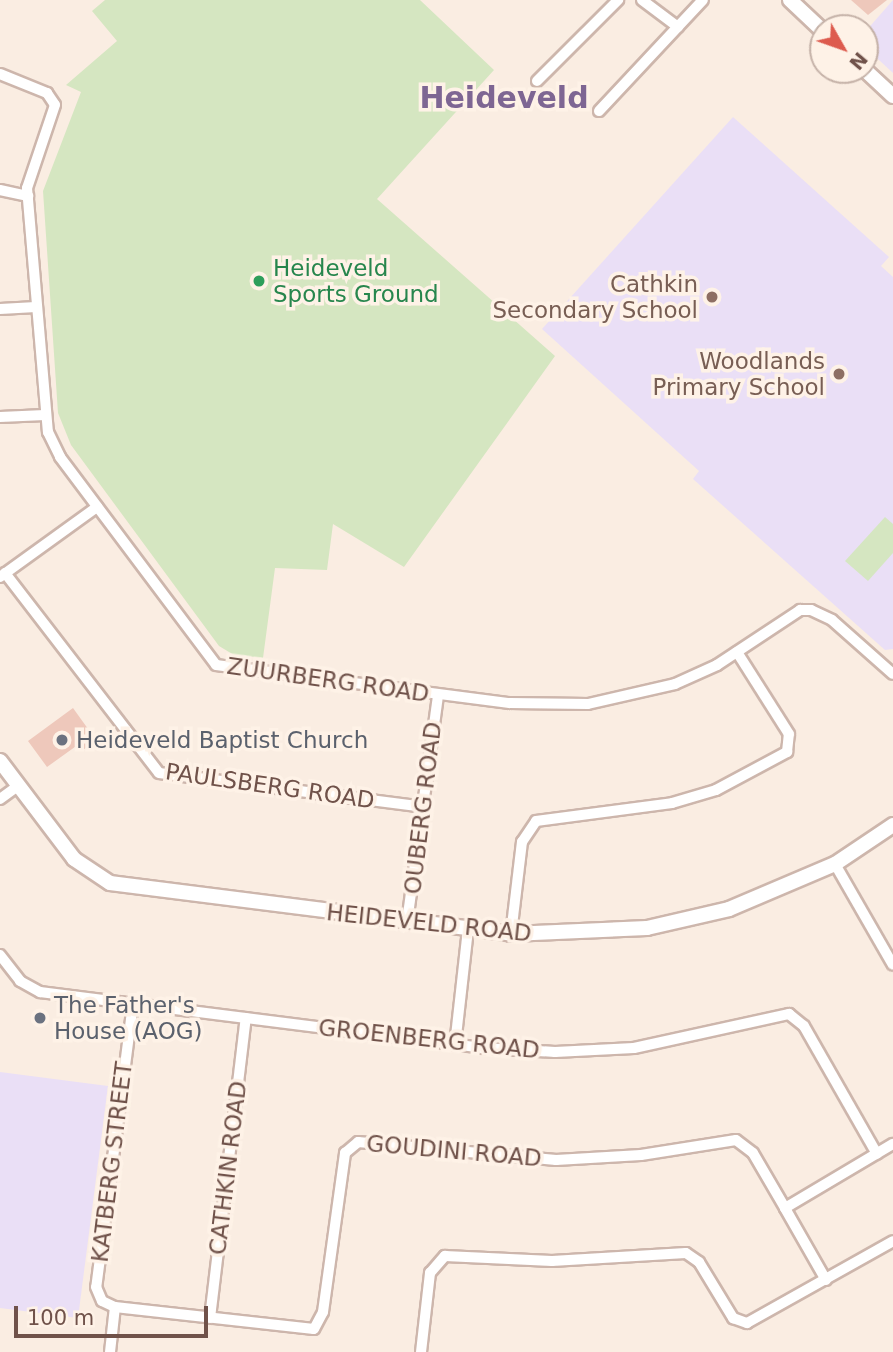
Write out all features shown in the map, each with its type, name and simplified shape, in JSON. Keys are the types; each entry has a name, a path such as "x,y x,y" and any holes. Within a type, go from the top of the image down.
{"street":[{"path":"537,81 618,0"},
{"path":"642,0 678,27"},
{"path":"599,111 703,0"},
{"path":"790,0 809,18"},
{"name":"ZUURBERG ROAD","path":"0,74 53,100 55,115 27,195 45,415 60,457 216,665 438,695 551,706 588,704 675,684 737,652 790,616 811,610 832,620 893,674"},
{"path":"879,83 893,96"},
{"path":"0,190 27,195"},
{"path":"0,309 36,307"},
{"path":"0,416 45,415"},
{"path":"3,575 97,506"},
{"name":"PAULSBERG ROAD","path":"3,575 159,773 423,807"},
{"path":"511,934 522,842 536,821 672,803 716,790 787,752 789,734 737,652"},
{"name":"OUBERG ROAD","path":"407,922 438,695"},
{"name":"HEIDEVELD ROAD","path":"0,761 74,859 110,883 511,934 555,936 686,921 835,864 893,825"},
{"path":"0,799 18,786"},
{"path":"835,864 893,965"},
{"path":"455,1045 468,929"},
{"name":"GROENBERG ROAD","path":"0,955 31,989 455,1045 555,1052 634,1048 789,1014 804,1026 877,1154"},
{"name":"KATBERG STREET","path":"115,1307 102,1301 96,1287 133,1004"},
{"name":"CATHKIN ROAD","path":"210,1318 246,1018"},
{"name":"GOUDINI ROAD","path":"115,1307 309,1330 318,1326 345,1153 358,1142 556,1160 640,1156 736,1140 753,1153 785,1209"},
{"path":"826,1280 785,1209 893,1144"},
{"path":"421,1352 430,1273 445,1256 552,1261 686,1253 699,1262 733,1318 747,1323 893,1241"},
{"path":"110,1352 115,1307"}],"shaded area":[{"path":"893,0 893,73 879,60 879,16"},
{"path":"733,117 889,257 881,266 893,277 893,649 885,650 693,479 699,471 542,329"},
{"path":"0,1072 108,1086 78,1318 0,1308"}],"green space":[{"name":"Heideveld Sports Ground","path":"105,0 420,0 494,70 377,199 555,356 404,567 333,524 327,570 275,568 263,658 234,655 219,646 71,445 58,413 43,191 81,92 66,85 117,41 92,11"},
{"path":"885,517 893,524 893,553 868,581 845,561"}],"building":[{"path":"851,0 887,0 869,14"},
{"name":"Heideveld Baptist Church","path":"73,708 96,740 83,750 79,744 47,767 28,741"}],"place":[{"name":"Heideveld Sports Ground","path":"259,281"},
{"name":"Cathkin Secondary School","path":"712,297"},
{"name":"Woodlands Primary School","path":"839,374"},
{"name":"Heideveld Baptist Church","path":"62,740"},
{"name":"The Father's House (AOG)","path":"40,1018"}],"district":[{"name":"Heideveld","path":"504,98"}]}
